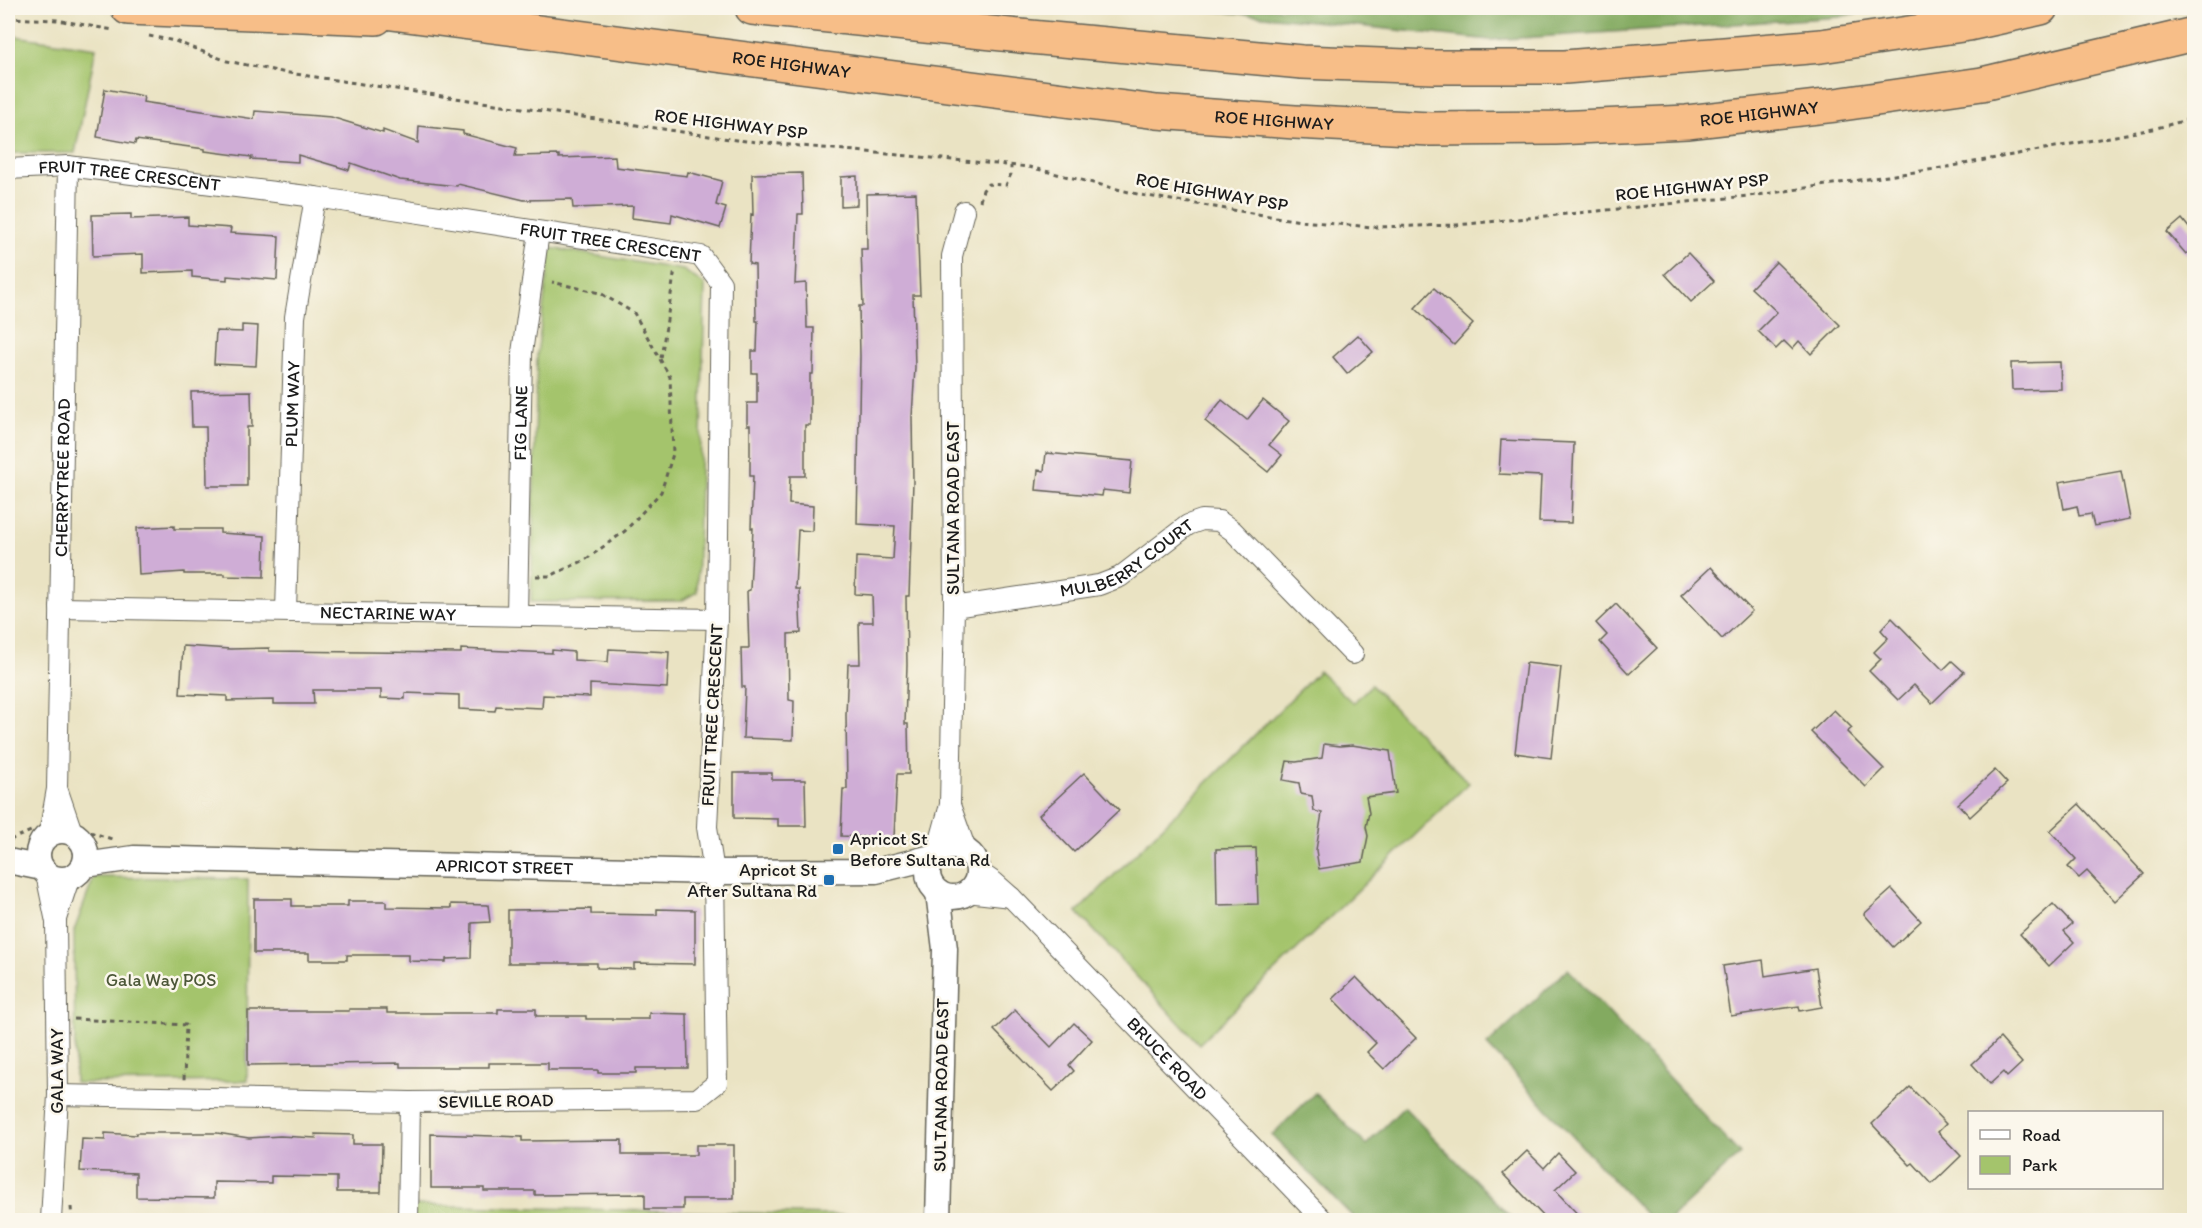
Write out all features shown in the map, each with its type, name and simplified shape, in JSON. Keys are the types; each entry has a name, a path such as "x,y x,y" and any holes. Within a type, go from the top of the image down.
{"highway":[{"path":"128,8 456,21"},
{"name":"ROE HIGHWAY","path":"353,8 1157,112 1430,129 1555,128 1687,122 1835,105 1982,84 2194,34"},
{"path":"752,8 1302,62 1433,67 1565,67 1821,46 1969,24 2041,8"}],"street":[{"name":"FRUIT TREE CRESCENT","path":"8,169 68,166 315,197 701,256 721,284 717,618 706,827 714,872"},
{"name":"CHERRYTREE ROAD","path":"61,855 57,789 68,166"},
{"name":"PLUM WAY","path":"286,611 295,317 315,197"},
{"name":"SULTANA ROAD EAST","path":"934,855 950,805 954,608 952,256 964,211"},
{"name":"FIG LANE","path":"517,615 522,353 539,232"},
{"name":"MULBERRY COURT","path":"954,608 1099,585 1120,577 1188,525 1202,520 1219,521 1233,531 1353,654"},
{"name":"NECTARINE WAY","path":"60,608 717,618"},
{"name":"SULTANA ROAD EAST","path":"950,805 966,850"},
{"path":"954,847 966,850 976,863 955,887 928,875 929,864 934,855 943,849 954,847"},
{"name":"APRICOT STREET","path":"8,850 134,858 714,872 876,871 955,887"},
{"name":"APRICOT STREET","path":"8,861 61,855"},
{"name":"GALA WAY","path":"51,1221 58,1095 56,922 61,855"},
{"name":"APRICOT STREET","path":"876,871 934,855"},
{"name":"SEVILLE ROAD","path":"58,1095 410,1102 697,1099 717,1083 714,872"},
{"name":"BRUCE ROAD","path":"955,887 994,882 1011,897 1323,1221"},
{"name":"SULTANA ROAD EAST","path":"938,1221 945,949 955,887"},
{"path":"408,1221 410,1102"}],"path":[{"name":"ROE HIGHWAY PSP","path":"227,61 282,72 736,140 1011,166 1052,172 1141,195 1300,221 1373,227 1457,225 1781,191 1942,168 2153,129 2194,118"},
{"path":"964,211 981,200 983,190 988,184 1006,185 1011,174 1011,166"},
{"path":"660,360 677,253"},
{"path":"518,575 550,576 585,560 625,531 661,492 673,454 670,377 634,313 600,293 532,278"},
{"path":"70,1019 186,1025 183,1097"}],"green space":[{"path":"1189,8 1879,8 1839,17 1490,40"},
{"path":"8,35 96,48 75,153 8,153"},
{"path":"551,248 683,270 705,285 697,592 681,601 531,602 537,355"},
{"path":"1319,671 1353,703 1371,685 1469,783 1199,1044 1077,912"},
{"name":"Gala Way POS","path":"94,877 248,879 247,1081 75,1083 74,931"},
{"path":"1568,969 1740,1154 1669,1220 1651,1220 1487,1045"},
{"path":"1315,1093 1366,1145 1404,1107 1514,1220 1356,1220 1272,1135"},
{"path":"408,1205 921,1217 921,1220 408,1220"}],"building":[{"path":"105,89 144,96 143,102 254,119 255,111 331,117 383,133 383,130 418,143 419,126 463,131 463,134 517,148 515,156 559,155 559,158 615,156 616,167 687,176 688,172 722,181 716,205 726,208 720,228 672,214 671,223 632,218 633,206 573,208 572,199 524,200 458,184 457,186 400,180 351,163 349,170 298,155 298,162 251,159 252,157 205,151 205,149 136,140 135,144 97,137"},
{"path":"802,173 803,214 798,214 795,284 806,283 807,328 814,328 813,374 810,374 810,425 805,425 805,476 790,476 789,504 813,506 812,531 798,530 795,589 799,589 801,633 788,634 789,700 794,701 793,740 743,738 745,687 742,687 741,648 749,648 747,591 750,590 753,528 751,528 753,476 750,476 750,425 747,425 747,403 757,403 757,373 752,373 752,351 757,351 758,321 756,321 755,265 749,264 751,214 753,215 752,174"},
{"path":"857,176 857,205 841,206 841,177"},
{"path":"916,193 920,295 913,295 915,367 912,417 913,482 909,596 906,596 905,724 908,724 909,774 897,774 894,838 841,836 843,789 847,789 848,664 860,664 859,622 873,622 872,595 855,594 856,557 893,559 895,526 857,524 859,306 863,306 861,249 867,249 866,194"},
{"path":"131,214 131,219 188,217 188,225 231,228 230,233 279,236 277,280 227,276 227,280 192,277 192,271 143,273 143,254 93,256 92,215"},
{"path":"2182,219 2194,234 2194,247 2186,254 2167,232"},
{"path":"1688,253 1714,281 1691,302 1665,274"},
{"path":"1776,262 1840,325 1811,354 1799,341 1792,349 1784,341 1776,349 1758,331 1777,312 1751,288"},
{"path":"1434,288 1473,324 1454,345 1415,308"},
{"path":"242,325 258,326 256,366 214,364 216,331 242,332"},
{"path":"1358,335 1373,352 1347,374 1333,357"},
{"path":"2060,362 2061,389 2012,390 2011,363"},
{"path":"251,391 252,427 247,427 247,486 207,486 206,427 192,427 191,392"},
{"path":"1222,400 1247,420 1263,400 1289,421 1269,445 1282,455 1268,472 1205,421"},
{"path":"1501,440 1574,443 1571,523 1539,522 1541,476 1499,474"},
{"path":"1046,453 1132,461 1129,493 1103,490 1102,496 1036,490 1038,470 1044,471"},
{"path":"2121,471 2130,519 2094,526 2091,514 2079,516 2077,506 2064,509 2059,482"},
{"path":"174,526 174,529 220,529 220,533 265,536 264,577 184,574 184,572 139,575 137,528"},
{"path":"1711,567 1752,611 1722,639 1681,595"},
{"path":"1616,604 1657,648 1629,674 1600,642 1607,635 1596,623"},
{"path":"1892,618 1943,670 1952,661 1964,672 1932,703 1914,685 1898,700 1869,671 1881,659 1874,652 1888,638 1881,630"},
{"path":"183,646 230,649 269,648 269,651 461,653 461,649 552,653 552,650 574,652 574,660 608,662 609,649 669,652 667,688 590,684 590,697 543,695 542,708 496,706 495,711 459,709 459,695 405,693 405,699 381,698 381,690 313,690 314,704 274,704 274,700 227,701 227,696 180,694"},
{"path":"1526,663 1561,667 1551,758 1515,753"},
{"path":"1834,710 1852,728 1847,732 1884,769 1866,787 1811,732"},
{"path":"1324,744 1352,745 1390,751 1396,793 1366,797 1369,813 1366,827 1368,836 1363,862 1319,869 1316,850 1322,813 1314,811 1312,796 1301,794 1299,783 1283,780 1287,761 1322,758"},
{"path":"1995,770 2007,783 1970,817 1958,804"},
{"path":"734,773 772,773 772,780 805,780 806,826 778,826 778,819 734,818"},
{"path":"1084,773 1119,810 1074,852 1039,815"},
{"path":"2079,804 2144,874 2115,901 2087,871 2079,878 2068,867 2076,859 2050,831"},
{"path":"1256,848 1258,904 1217,905 1216,849"},
{"path":"1892,889 1921,921 1893,947 1864,914"},
{"path":"254,899 292,899 292,906 348,906 348,901 386,901 386,907 451,908 451,904 488,905 490,922 472,923 471,958 446,959 446,962 409,961 409,955 347,955 347,960 309,960 309,953 254,953"},
{"path":"2053,904 2072,924 2064,931 2074,942 2049,966 2020,934"},
{"path":"591,909 591,914 657,915 657,909 695,910 695,964 634,963 634,969 597,968 597,963 508,963 508,910"},
{"path":"1763,960 1765,976 1816,968 1822,1007 1800,1011 1799,1006 1731,1016 1723,966"},
{"path":"1356,977 1416,1038 1384,1069 1367,1052 1376,1043 1333,999"},
{"path":"349,1009 387,1009 387,1013 498,1013 498,1009 536,1009 536,1016 586,1016 586,1019 649,1019 649,1013 687,1014 688,1068 636,1068 636,1073 598,1073 598,1070 548,1070 548,1063 489,1063 489,1067 400,1067 400,1063 248,1065 248,1011 349,1011"},
{"path":"1015,1010 1051,1047 1074,1023 1092,1040 1069,1065 1074,1071 1053,1091 994,1030"},
{"path":"2000,1038 2022,1063 2007,1077 2003,1072 1990,1084 1972,1064"},
{"path":"1910,1087 1946,1124 1938,1132 1961,1156 1932,1184 1913,1163 1910,1165 1872,1124"},
{"path":"105,1133 136,1135 136,1133 217,1133 249,1138 280,1136 316,1138 315,1134 353,1135 353,1144 382,1144 381,1192 337,1192 337,1177 271,1176 271,1183 214,1182 214,1198 136,1197 136,1173 80,1171 82,1139 105,1140"},
{"path":"431,1134 522,1137 522,1141 622,1140 622,1155 696,1155 696,1145 734,1145 734,1199 683,1199 683,1209 645,1209 645,1194 535,1195 535,1191 431,1188"},
{"path":"1527,1151 1544,1168 1558,1153 1575,1171 1555,1190 1584,1221 1548,1221 1503,1174"}],"place":[{"name":"Apricot St Before Sultana Rd","path":"838,849"},
{"name":"Apricot St After Sultana Rd","path":"829,880"}]}
